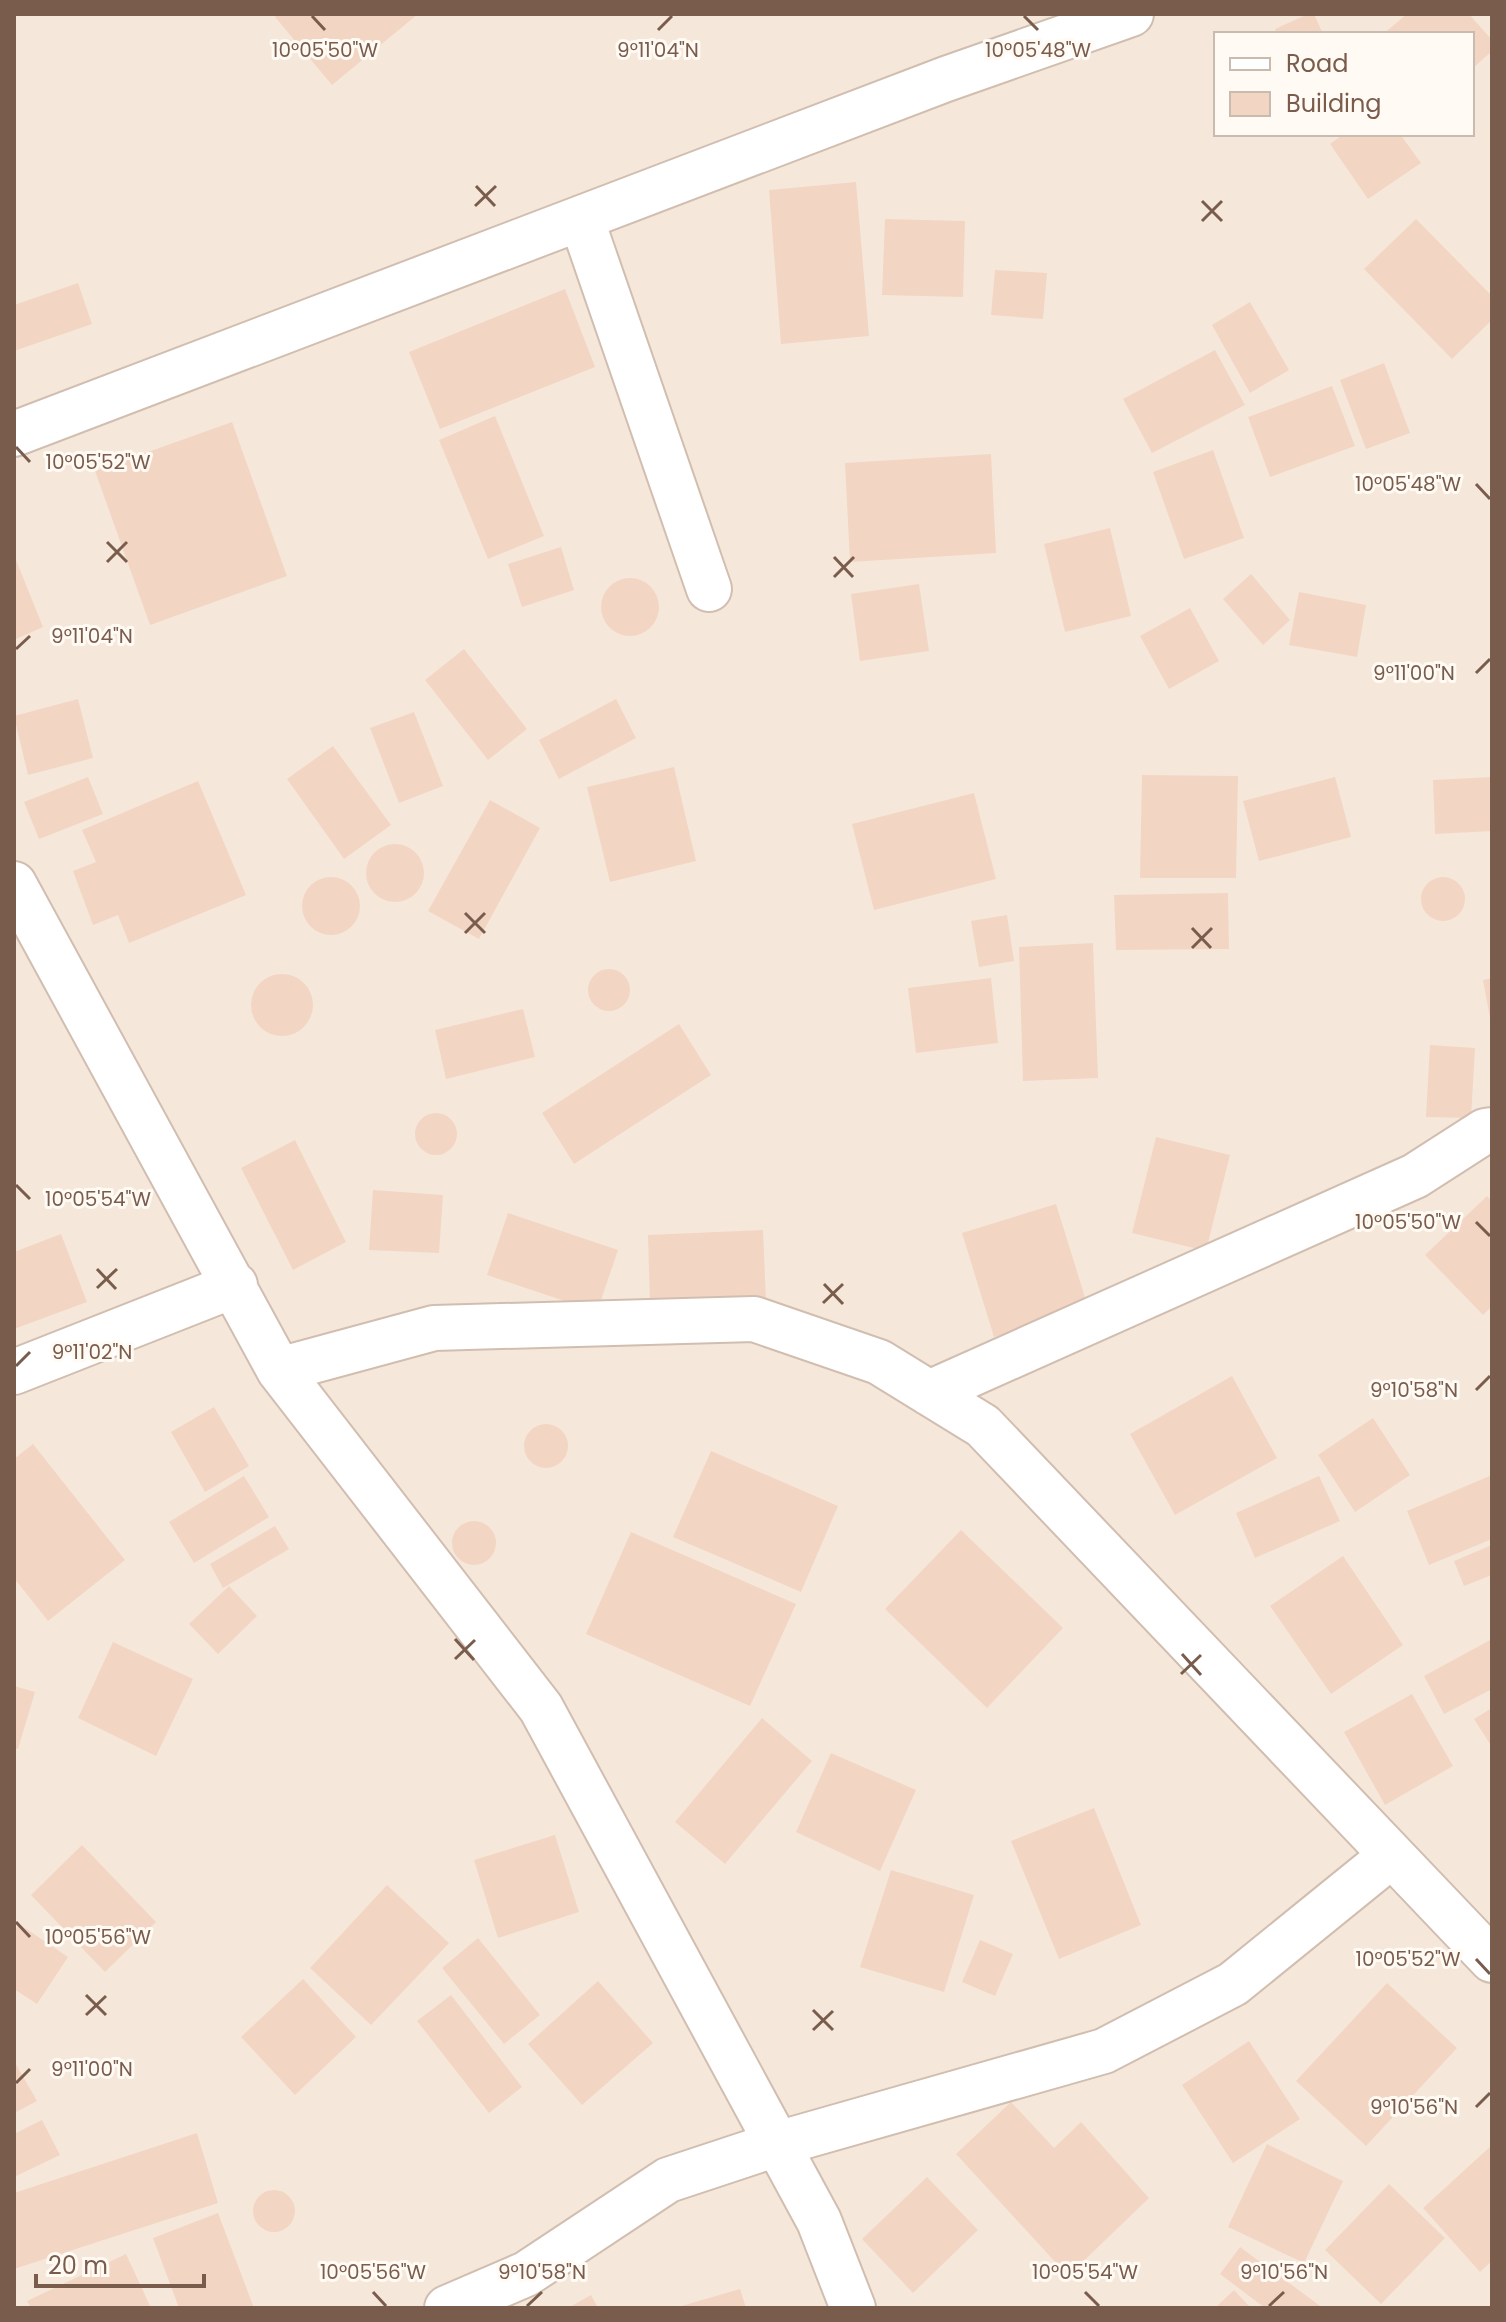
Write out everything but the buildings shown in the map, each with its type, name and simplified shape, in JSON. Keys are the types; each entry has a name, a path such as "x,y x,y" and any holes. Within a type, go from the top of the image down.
{"street":[{"path":"14,434 946,79 1131,14"},
{"path":"581,218 709,589"},
{"path":"14,884 279,1370 541,1708 819,2221 853,2308"},
{"path":"929,1393 1415,1176 1485,1131 1492,1130"},
{"path":"14,1372 235,1285"},
{"path":"279,1370 434,1328 754,1319 879,1362 983,1426 1492,1960"},
{"path":"447,2308 526,2274 668,2180 777,2144 1104,2051 1233,1984 1392,1855"}],"shaded area":[{"path":"14,14 1492,14 1492,2308 14,2308"}]}
